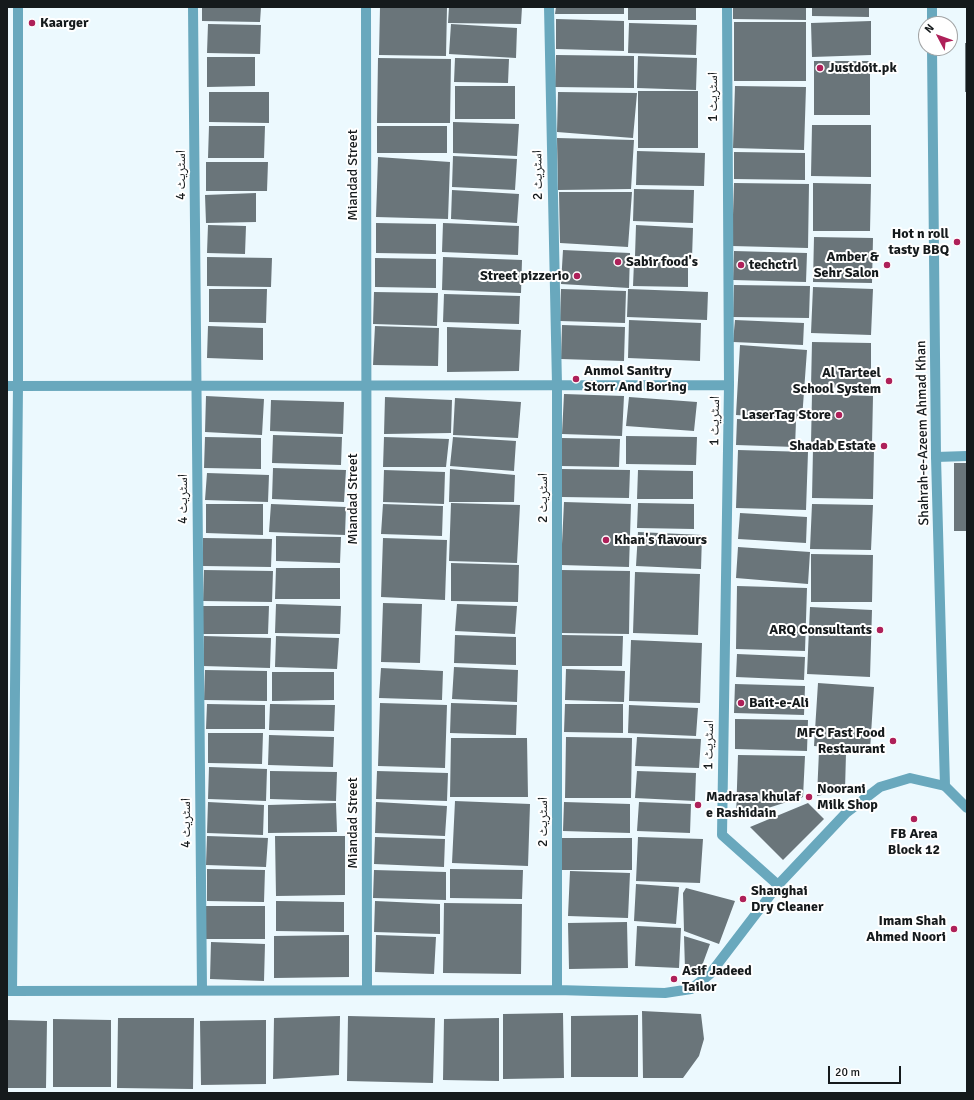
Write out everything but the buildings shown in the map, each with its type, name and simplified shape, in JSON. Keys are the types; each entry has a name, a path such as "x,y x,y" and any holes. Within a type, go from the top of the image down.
{"street":[{"path":"18,7 18,386 9,991 557,990 665,994 692,989 710,974 778,884 846,813 880,787 910,778 945,786 967,808"},
{"name":"اسٹریٹ 4","path":"193,7 202,990"},
{"name":"Miandad Street","path":"366,7 367,990"},
{"name":"اسٹریٹ 2","path":"549,7 557,385 557,990"},
{"name":"اسٹریٹ 1","path":"727,7 729,385 722,835 778,884"},
{"name":"Shahrah-e-Azeem Ahmad Khan","path":"932,56 936,457 945,786"},
{"path":"7,386 729,385"},
{"path":"936,457 967,456"}],"place":[{"name":"Kaarger","path":"32,23"},
{"name":"Justdoit.pk","path":"820,68"},
{"name":"Hot n roll tasty BBQ","path":"957,242"},
{"name":"Sabir food's","path":"618,262"},
{"name":"techctrl","path":"741,265"},
{"name":"Amber & Sehr Salon","path":"887,265"},
{"name":"Street pizzerio","path":"577,276"},
{"name":"Anmol Sanitry Storr And Boring","path":"576,379"},
{"name":"Al Tarteel School System","path":"889,381"},
{"name":"LaserTag Store","path":"839,415"},
{"name":"Shadab Estate","path":"884,446"},
{"name":"Khan's flavours","path":"606,540"},
{"name":"ARQ Consultants","path":"880,630"},
{"name":"Bait-e-Ali","path":"741,703"},
{"name":"MFC Fast Food Restaurant","path":"893,741"},
{"name":"Noorani Milk Shop","path":"809,797"},
{"name":"Madrasa khulaf e Rashidain","path":"698,805"},
{"name":"FB Area Block 12","path":"914,819"},
{"name":"Shanghai Dry Cleaner","path":"743,899"},
{"name":"Imam Shah Ahmed Noori","path":"954,929"},
{"name":"Asif Jadeed Tailor","path":"674,979"}]}
